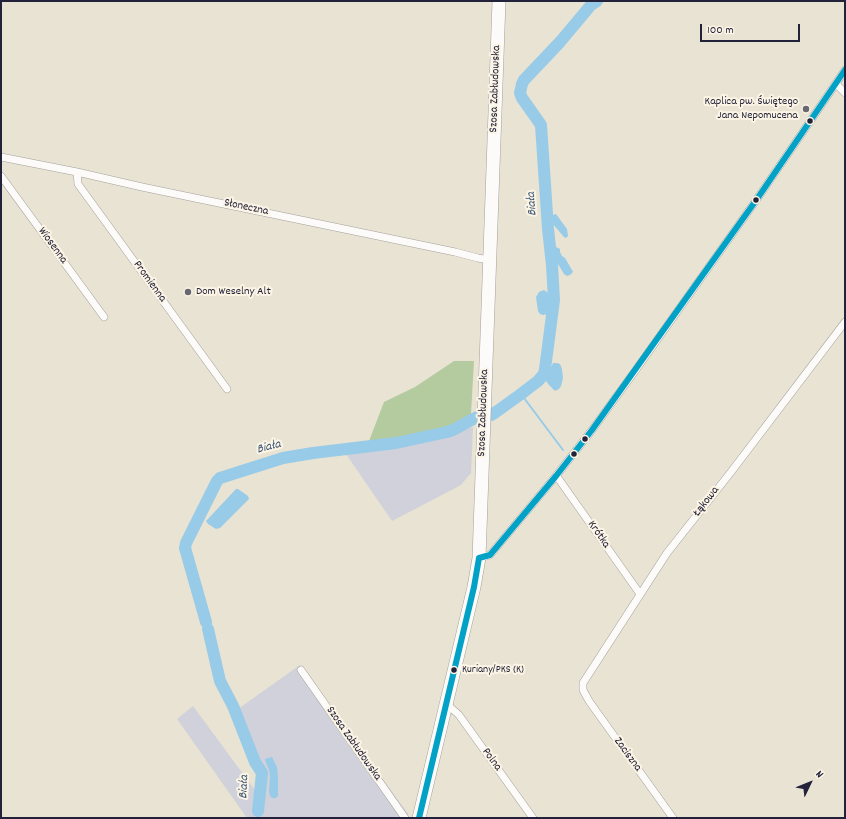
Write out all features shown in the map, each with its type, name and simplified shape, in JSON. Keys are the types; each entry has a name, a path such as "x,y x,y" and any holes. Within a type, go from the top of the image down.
{"highway":[{"name":"Szosa Zabłudowska","path":"419,818 474,587 479,558 499,1"}],"street":[{"path":"479,558 490,555 592,430 757,199 845,70"},
{"path":"836,84 845,93"},
{"name":"Słoneczna","path":"1,157 478,258 490,258"},
{"name":"Promienna","path":"77,172 78,184 227,389"},
{"name":"Wiosenna","path":"1,176 104,317"},
{"name":"Łąkowa","path":"583,690 583,683 667,553 731,472 845,322"},
{"name":"Krótka","path":"556,476 640,594"},
{"name":"Szosa Zabłudowska","path":"301,670 405,818"},
{"name":"Zaciszna","path":"583,690 589,701 673,818"},
{"name":"Polna","path":"445,707 450,707 459,716 533,818"}],"shaded area":[{"path":"473,427 471,473 461,485 392,521 346,454 447,435"},
{"path":"300,665 408,814 407,818 247,818 177,719 193,706 263,801 265,771 238,709"}],"green space":[{"path":"454,361 474,361 471,414 451,427 403,438 369,441 384,402 415,387"}],"water":[{"path":"556,214 567,229 568,236 566,238 552,223 553,215"},
{"path":"556,247 560,249 562,256 565,258 573,272 570,275 567,276 564,274 555,259 553,248"},
{"path":"544,290 550,297 547,314 543,315 538,311 536,297 539,292"},
{"path":"553,363 560,364 563,378 561,386 555,391 546,381 547,375"},
{"path":"236,489 248,496 249,499 220,528 216,529 208,524 206,521"},
{"path":"272,757 277,767 278,777 278,796 276,798 272,798 270,796 270,776 265,760"}],"waterway":[{"name":"Biała","path":"491,415 538,381 544,374 554,300 541,125 522,98 520,93 522,84 591,5 597,1"},
{"path":"521,394 563,450"},
{"name":"Biała","path":"206,622 185,548 186,543 217,481 220,478 283,458 396,443 447,432 477,417"},
{"name":"Biała","path":"208,629 220,681 233,706 255,762 262,773 258,811"}],"transit line":[{"path":"479,558 490,555 592,430 757,199 845,70"},
{"path":"419,818 474,587 479,558"}],"place":[{"name":"Kaplica pw. Świętego Jana Nepomucena","path":"806,109"},
{"name":"Dom Weselny Alt","path":"188,292"},
{"name":"Kuriany/PKS (K)","path":"454,670"}]}
